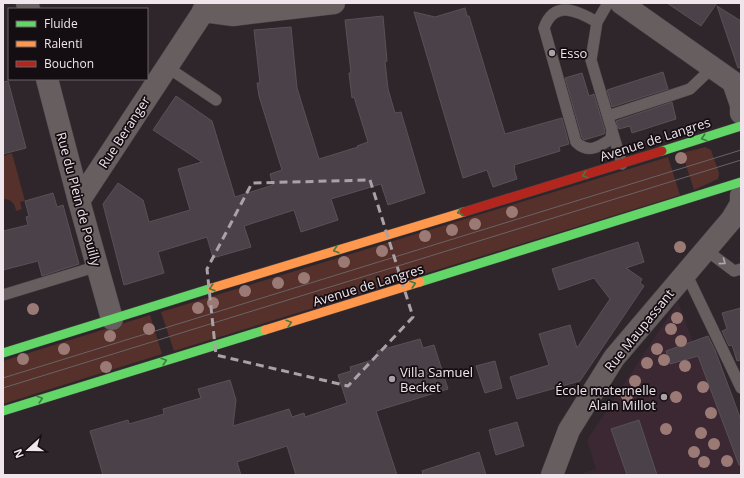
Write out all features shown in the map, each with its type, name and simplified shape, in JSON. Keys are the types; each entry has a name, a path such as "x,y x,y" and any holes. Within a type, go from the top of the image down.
{"main road":[{"name":"Avenue de Langres","path":"3,353 341,248 622,164 741,126"},
{"name":"Avenue de Langres","path":"3,411 741,182"}],"street":[{"path":"206,7 233,16 334,3"},
{"path":"621,3 733,82 741,105 741,113"},
{"name":"Rue Beranger","path":"79,201 206,7"},
{"name":"Rue du Plein de Pouilly","path":"47,80 112,319"},
{"name":"Rue Maupassant","path":"552,475 569,430 614,358 732,219 741,204 741,196"}],"lane":[{"path":"608,3 597,22 591,60 622,164"},
{"path":"597,22 577,11 564,8 554,12 548,17 544,28 576,142 581,147 589,149 601,146 610,138 612,128"},
{"path":"167,67 216,100"},
{"path":"608,116 690,89 712,67"},
{"path":"706,250 734,271 741,269"},
{"path":"3,295 98,266"},
{"path":"686,273 741,388"}],"highlighted area":[{"path":"370,180 413,317 348,386 216,355 207,269 252,183"}],"shaded area":[{"path":"705,147 711,150 719,173 718,179 694,190 682,153"},
{"path":"12,153 25,201 20,202 22,209 16,211 12,202 3,199 3,156"},
{"path":"668,157 680,195 174,351 161,312"},
{"name":"École maternelle Alain Millot","path":"678,302 741,470 741,475 577,475 596,469 587,440"},
{"path":"150,315 162,354 3,404 3,361"}],"building":[{"path":"667,3 717,3 701,26"},
{"path":"717,6 741,21 741,67 738,68"},
{"path":"465,8 467,16 469,16 505,134 562,118 569,144 559,147 560,151 514,165 517,179 493,187 487,170 463,178 414,12 435,17"},
{"path":"383,16 388,89 395,113 401,112 425,193 388,205 381,184 331,199 338,220 301,232 294,210 244,226 251,247 213,258 207,237 158,252 164,273 124,285 103,204 118,183 143,200 149,222 190,210 178,169 202,162 153,130 176,96 212,121 235,197 273,185 270,174 282,170 259,96 257,83 260,83 254,30 291,27 297,88 319,159 358,147 357,146 368,142 354,97 352,98 349,73 351,73 345,20"},
{"path":"663,72 668,89 612,107 607,90"},
{"path":"582,73 589,96 594,94 605,131 604,134 584,140 582,138 565,78"},
{"path":"8,81 26,148 3,154 3,82"},
{"path":"672,102 676,119 632,133 630,126 619,129 616,121"},
{"path":"53,193 57,207 63,205 79,264 42,276 38,261 3,270 3,231 28,225 26,217 29,216 25,201"},
{"path":"638,242 644,262 626,268 642,279 640,283 644,286 580,381 517,399 510,377 549,365 539,334 570,325 577,348 610,299 594,278 559,290 552,269"},
{"path":"741,308 741,360 737,361 732,345 729,346 722,331 727,329 722,313"},
{"path":"708,336 715,350 741,420 741,465 739,465 698,356 670,364 666,351"},
{"path":"420,339 423,348 434,345 448,389 376,411 397,475 296,475 287,446 237,462 241,475 103,475 90,431 128,420 129,424 164,414 163,409 201,398 198,389 230,380 236,400 233,426 289,409 292,417 304,413 305,417 347,403 338,375 351,371 350,367 379,358 377,351"},
{"path":"495,361 502,388 485,393 476,366"},
{"path":"639,420 657,475 627,475 611,429"},
{"path":"517,422 524,446 496,455 489,430"},
{"path":"479,452 486,475 423,475 422,471"}],"tram line":[{"path":"3,378 741,150"},
{"path":"3,388 741,160"}],"traffic: fast":[{"path":"662,151 741,126"},
{"path":"420,282 741,182"},
{"path":"3,353 212,288"},
{"path":"3,411 265,330"}],"traffic: slow":[{"path":"212,288 464,212"},
{"path":"265,330 420,282"}],"traffic: jam":[{"path":"464,212 662,151"}],"place":[{"name":"Esso","path":"552,53"},
{"name":"Villa Samuel Becket","path":"392,379"},
{"name":"École maternelle Alain Millot","path":"664,397"}]}
